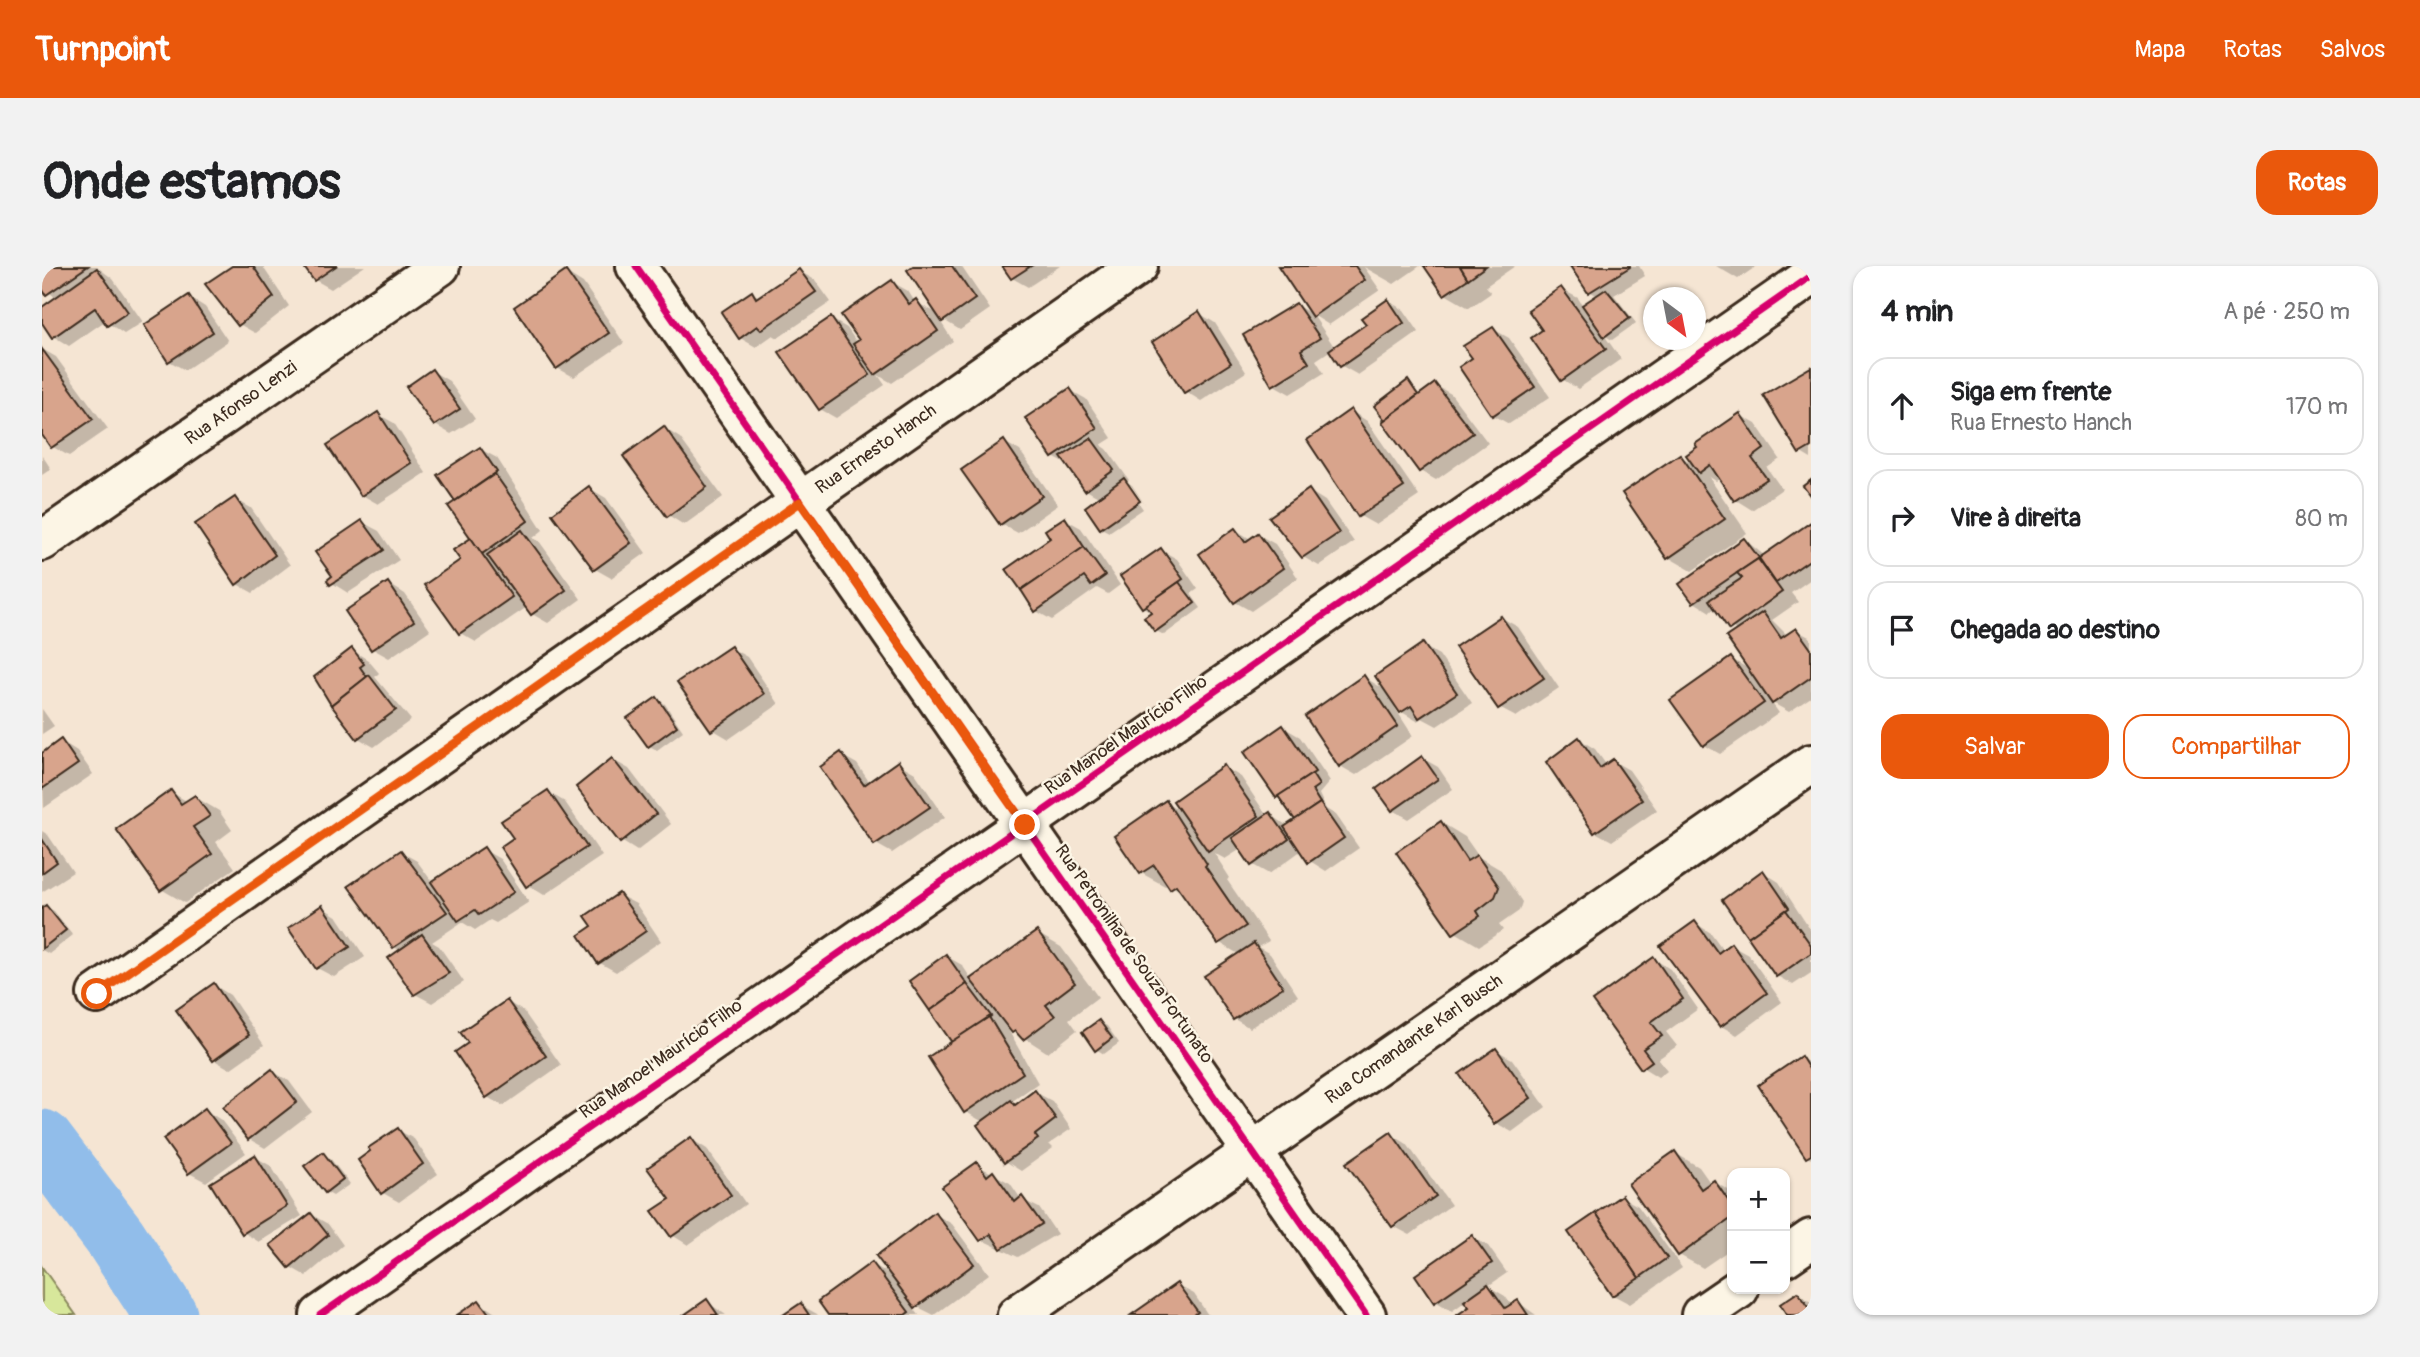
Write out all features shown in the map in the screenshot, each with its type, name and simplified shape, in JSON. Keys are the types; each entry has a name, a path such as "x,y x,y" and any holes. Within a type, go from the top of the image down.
{"street":[{"name":"Rua Afonso Lenzi","path":"42,541 440,266"},
{"name":"Rua Petronilha de Souza Fortunato","path":"636,266 1366,1315"},
{"name":"Rua Ernesto Hanch","path":"97,994 1138,266"},
{"name":"Rua Manoel Maurício Filho","path":"320,1315 1811,276"},
{"name":"Rua Comandante Karl Busch","path":"1017,1315 1811,764"},
{"path":"1790,1254 1811,1239"},
{"path":"1701,1315 1732,1294"}],"green space":[{"path":"42,1267 76,1315 42,1315"}],"building":[{"path":"42,266 88,266 46,295 42,289"},
{"path":"232,266 253,266 274,297 238,326 205,284"},
{"path":"303,266 336,266 314,281"},
{"path":"913,266 952,266 975,299 942,322 907,270"},
{"path":"1002,266 1031,266 1011,279"},
{"path":"1278,266 1355,266 1365,280 1312,317"},
{"path":"1424,266 1460,266 1468,279 1444,295"},
{"path":"1460,266 1486,266 1468,279"},
{"path":"1570,266 1630,266 1630,267 1588,293"},
{"path":"97,268 128,312 107,326 95,308 52,338 42,323 42,307"},
{"path":"799,269 816,292 761,330 757,326 739,339 721,312 752,291 756,298"},
{"path":"566,271 609,333 556,369 514,307"},
{"path":"892,280 909,304 916,299 938,331 875,375 853,344 859,340 841,315"},
{"path":"1561,287 1606,349 1561,381 1531,338 1542,330 1528,310"},
{"path":"1606,289 1630,318 1604,337 1582,305"},
{"path":"189,295 213,332 168,362 144,325"},
{"path":"1388,299 1404,323 1340,367 1329,350 1366,324 1361,318"},
{"path":"1296,303 1320,338 1301,350 1309,363 1272,386 1243,335"},
{"path":"1199,311 1231,363 1184,393 1152,342"},
{"path":"831,317 870,375 819,410 779,352"},
{"path":"1493,327 1535,387 1492,416 1459,367 1472,358 1463,346"},
{"path":"42,349 93,419 51,448 42,435"},
{"path":"1811,367 1811,447 1799,454 1763,395"},
{"path":"432,369 460,409 434,426 406,387"},
{"path":"1408,380 1418,395 1385,420 1374,406"},
{"path":"1435,383 1473,433 1419,472 1382,422"},
{"path":"1070,388 1097,428 1052,458 1025,418"},
{"path":"1351,409 1404,487 1358,517 1307,440"},
{"path":"378,412 411,463 361,496 327,445"},
{"path":"1740,413 1764,449 1752,458 1767,479 1734,501 1710,465 1699,473 1686,455 1697,447 1695,444"},
{"path":"664,426 707,487 667,517 623,456"},
{"path":"1091,438 1114,470 1085,491 1061,457"},
{"path":"1004,440 1042,496 1000,525 961,470"},
{"path":"480,447 497,472 455,501 437,475"},
{"path":"1680,454 1725,519 1667,559 1622,493"},
{"path":"495,474 528,521 482,554 448,506"},
{"path":"1124,478 1140,501 1100,529 1085,507"},
{"path":"1811,480 1811,497 1803,486"},
{"path":"589,486 631,543 594,570 552,514"},
{"path":"1309,489 1339,533 1302,558 1269,517"},
{"path":"235,497 275,555 236,585 195,524"},
{"path":"1065,517 1084,547 1021,590 1006,569 1050,538 1045,530"},
{"path":"362,520 384,550 330,585 327,580 332,576 315,552"},
{"path":"1811,522 1811,559 1776,583 1759,558"},
{"path":"1235,528 1245,542 1258,533 1283,568 1234,603 1199,554"},
{"path":"522,530 566,590 531,615 487,555"},
{"path":"471,538 512,597 459,634 424,585 460,560 453,550"},
{"path":"1744,538 1759,558 1693,603 1679,584"},
{"path":"1084,547 1105,576 1091,586 1084,577 1035,612 1021,590"},
{"path":"1161,548 1183,579 1142,608 1120,576"},
{"path":"1758,559 1782,592 1729,630 1709,600 1742,578 1737,573"},
{"path":"388,582 414,621 371,650 345,611"},
{"path":"1179,582 1195,603 1155,632 1144,617 1151,612 1146,605"},
{"path":"1763,612 1781,638 1796,628 1811,649 1811,677 1772,704 1726,637"},
{"path":"1501,616 1544,678 1498,709 1455,647"},
{"path":"1423,643 1457,693 1419,718 1411,706 1400,713 1375,676"},
{"path":"731,646 764,694 711,731 677,682"},
{"path":"352,648 364,664 360,667 367,677 331,705 314,677"},
{"path":"1731,657 1764,703 1703,746 1670,700"},
{"path":"369,675 396,710 357,739 331,705"},
{"path":"1364,675 1398,726 1339,767 1305,716"},
{"path":"657,697 677,726 648,747 627,718"},
{"path":"1283,725 1315,772 1276,798 1244,752"},
{"path":"1579,737 1600,768 1613,759 1642,800 1594,833 1546,762"},
{"path":"61,739 78,764 42,789 42,753"},
{"path":"841,752 864,785 898,761 930,807 874,845 820,767"},
{"path":"1422,756 1438,779 1392,811 1376,789"},
{"path":"612,758 656,814 620,843 576,787"},
{"path":"1224,765 1259,816 1208,851 1173,801"},
{"path":"1312,774 1319,785 1312,790 1320,803 1295,820 1278,796"},
{"path":"171,790 181,804 195,795 210,816 193,827 212,854 160,891 116,829"},
{"path":"548,790 587,847 526,887 500,847 513,838 501,821"},
{"path":"1166,800 1207,864 1205,866 1246,926 1218,944 1176,885 1170,889 1154,865 1140,874 1114,836"},
{"path":"1320,803 1344,838 1308,863 1284,827"},
{"path":"1270,812 1289,839 1251,866 1232,838"},
{"path":"1441,821 1467,861 1477,855 1499,887 1495,897 1477,911 1480,916 1453,934 1396,852"},
{"path":"42,839 57,862 42,873"},
{"path":"484,847 514,892 479,915 475,910 458,921 431,882"},
{"path":"401,850 447,912 393,948 348,886"},
{"path":"1763,870 1789,908 1748,937 1722,900"},
{"path":"619,893 646,931 598,964 579,935 592,926 585,916"},
{"path":"46,905 66,930 42,949 42,908"},
{"path":"322,905 350,947 316,969 288,928"},
{"path":"1786,910 1811,945 1811,953 1776,977 1748,937"},
{"path":"1695,921 1718,953 1731,943 1767,993 1720,1027 1660,946"},
{"path":"1037,931 1075,983 1046,1005 1055,1016 1023,1040 1015,1031 1012,1033 970,979"},
{"path":"422,934 449,973 414,995 388,958"},
{"path":"1254,943 1283,987 1233,1020 1204,976"},
{"path":"946,954 967,984 930,1011 909,981"},
{"path":"1654,957 1683,999 1651,1022 1662,1036 1643,1049 1652,1061 1641,1069 1592,1001"},
{"path":"214,983 249,1035 213,1061 176,1010"},
{"path":"967,984 991,1016 953,1044 930,1011"},
{"path":"507,1000 546,1056 486,1098 455,1052 468,1043 460,1032"},
{"path":"989,1017 1023,1073 964,1113 928,1057"},
{"path":"1099,1020 1112,1038 1095,1051 1082,1032"},
{"path":"1496,1048 1531,1098 1494,1124 1459,1074"},
{"path":"1801,1056 1811,1072 1811,1155 1806,1158 1758,1085"},
{"path":"272,1069 297,1102 248,1140 223,1107"},
{"path":"1035,1090 1056,1119 1035,1135 1038,1139 1004,1163 977,1125 1011,1100 1015,1105"},
{"path":"205,1108 231,1143 188,1174 163,1139"},
{"path":"398,1128 423,1164 381,1194 358,1160 370,1151 368,1148"},
{"path":"1391,1132 1436,1196 1392,1227 1346,1163"},
{"path":"691,1137 731,1195 671,1237 652,1211 670,1199 647,1168"},
{"path":"1675,1151 1701,1189 1714,1180 1727,1199 1727,1222 1678,1256 1628,1184"},
{"path":"323,1152 343,1179 325,1193 304,1166"},
{"path":"255,1155 287,1206 242,1234 210,1183"},
{"path":"977,1162 987,1176 993,1171 1015,1202 1022,1196 1042,1224 1001,1249 991,1234 980,1241 942,1187"},
{"path":"1622,1195 1667,1258 1639,1278 1596,1213"},
{"path":"935,1212 974,1264 915,1308 876,1256"},
{"path":"311,1213 328,1235 289,1268 270,1245"},
{"path":"1596,1213 1639,1278 1612,1296 1568,1232"},
{"path":"1472,1235 1492,1263 1434,1303 1415,1275"},
{"path":"872,1262 909,1312 905,1315 828,1315 818,1301"},
{"path":"1177,1283 1198,1312 1194,1315 1131,1315"},
{"path":"1488,1284 1505,1308 1518,1300 1528,1315 1457,1315 1469,1307 1464,1301"},
{"path":"1798,1292 1811,1310 1811,1315 1787,1315 1780,1304"},
{"path":"707,1299 718,1315 684,1315"},
{"path":"479,1300 490,1315 457,1315"},
{"path":"801,1303 809,1315 783,1315"}],"waterway":[{"path":"42,1141 115,1237 166,1315"}],"cycle path":[{"path":"636,266 1366,1315"},
{"path":"320,1315 1811,276"}],"route":[{"path":"97,994 800,502 1025,825"}]}
